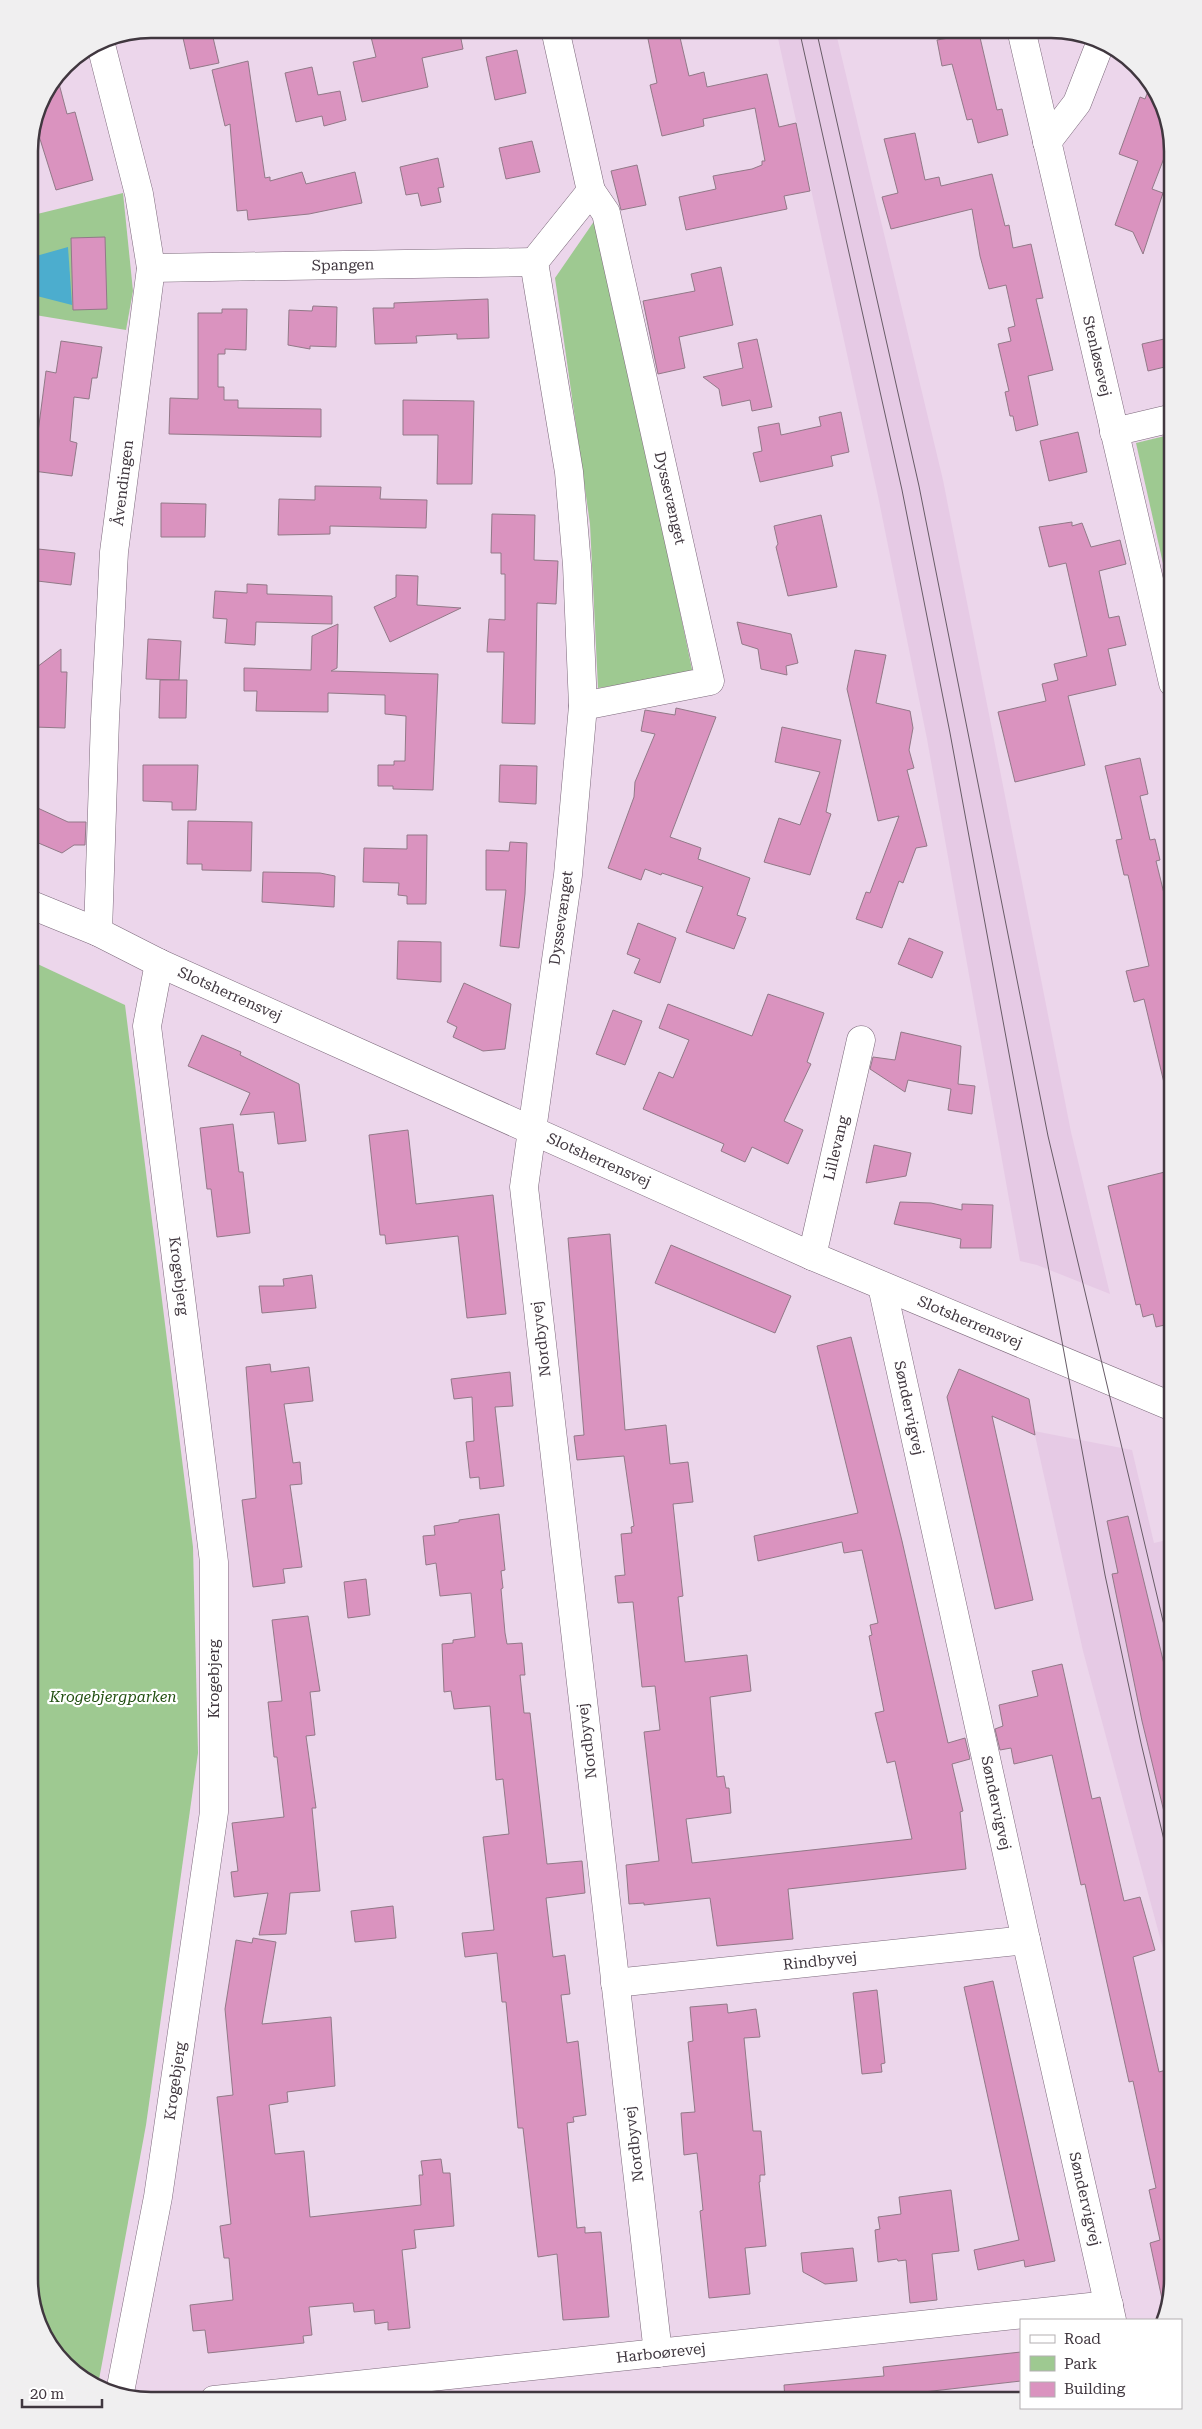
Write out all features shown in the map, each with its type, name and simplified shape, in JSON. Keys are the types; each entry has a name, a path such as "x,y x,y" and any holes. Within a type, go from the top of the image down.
{"street":[{"name":"Dyssevænget","path":"558,38 591,192 606,213 710,681 583,706"},
{"name":"Stenløsevej","path":"1023,38 1114,432 1164,637"},
{"name":"Åvendingen","path":"98,932 105,719 114,552 151,268 139,194 102,48"},
{"path":"1048,142 1077,103 1099,48"},
{"path":"534,262 591,192"},
{"name":"Dyssevænget","path":"530,1130 568,875 583,706 578,565 570,472 534,262"},
{"name":"Spangen","path":"151,268 534,262"},
{"path":"1114,432 1164,420"},
{"name":"Slotsherrensvej","path":"38,908 98,932 159,963 812,1256 1164,1403"},
{"name":"Krogebjerg","path":"121,2387 158,2198 214,1812 214,1562 148,1026 159,963"},
{"name":"Lillevang","path":"812,1256 861,1040"},
{"name":"Nordbyvej","path":"530,1130 524,1186 658,2353"},
{"name":"Søndervigvej","path":"882,1286 1026,1940 1111,2313"},
{"name":"Rindbyvej","path":"615,1983 1026,1940"},
{"name":"Harboørevej","path":"1043,2319 1111,2313"},
{"name":"Harboørevej","path":"297,2391 658,2353 1020,2321"}],"shaded area":[{"path":"778,38 837,38 943,480 1071,1132 1110,1294 1037,1265 1020,1261 927,739 878,496"},
{"path":"1034,1431 1132,1450 1154,1543 1164,1541 1164,1952 1083,1651"}],"green space":[{"path":"123,193 133,291 126,330 38,315 38,214"},
{"path":"597,217 693,674 598,688 590,524 555,278"},
{"path":"1164,436 1164,568 1136,443"},
{"name":"Krogebjergparken","path":"38,964 125,1005 193,1547 198,1753 146,2125 99,2379 82,2368 61,2347 46,2322 38,2294"}],"water":[{"path":"68,247 72,305 38,296 38,255"}],"building":[{"path":"183,38 213,38 219,63 190,69"},
{"path":"371,38 461,38 463,49 422,58 428,87 362,102 353,62 376,57"},
{"path":"648,38 680,38 689,76 704,72 707,87 767,74 779,127 796,123 810,191 784,196 787,209 686,230 679,197 716,189 713,176 752,169 762,165 762,161 765,161 755,108 703,119 704,126 662,136 650,85 657,83"},
{"path":"980,38 997,110 1002,109 1008,135 978,143 972,119 967,120 952,64 942,66 937,40"},
{"path":"517,50 526,93 495,100 486,57"},
{"path":"248,61 265,178 270,177 270,181 302,172 306,184 355,172 362,203 309,214 248,220 247,210 237,211 230,124 225,126 212,70"},
{"path":"312,67 318,95 340,91 346,120 324,126 322,116 296,122 285,73"},
{"path":"59,85 67,114 75,112 93,180 56,190 39,136 41,121 46,107"},
{"path":"1148,92 1159,114 1164,143 1164,158 1152,189 1163,193 1143,254 1133,232 1115,225 1138,161 1119,154 1140,97 1145,99"},
{"path":"915,133 925,180 939,177 941,186 992,174 1005,226 1009,225 1013,248 1031,244 1043,298 1036,299 1053,370 1028,376 1038,425 1016,431 1013,416 1010,416 1005,392 1009,391 998,344 1011,341 1008,328 1015,326 1006,285 989,289 980,256 972,209 891,229 882,197 898,193 884,139"},
{"path":"532,141 540,172 506,179 499,148"},
{"path":"438,158 444,187 438,188 441,202 421,206 418,193 406,195 400,167"},
{"path":"637,165 646,205 621,210 611,171"},
{"path":"105,237 107,309 73,310 71,238"},
{"path":"721,267 733,325 679,337 685,368 658,374 643,301 695,291 691,274"},
{"path":"488,299 489,338 457,339 457,334 416,336 417,343 375,344 373,308 394,308 394,303"},
{"path":"313,306 337,307 336,347 310,346 310,349 288,345 289,310 312,311"},
{"path":"222,309 247,309 246,350 225,349 225,354 218,354 218,387 224,387 224,400 238,400 238,408 321,409 321,437 169,434 170,398 198,399 198,313 222,313"},
{"path":"757,339 772,407 752,411 750,400 722,406 719,389 703,377 743,368 738,343"},
{"path":"1164,339 1164,367 1148,371 1142,344"},
{"path":"61,341 102,347 97,378 92,378 89,399 74,397 70,441 77,443 72,476 38,472 38,433 46,371 56,373"},
{"path":"403,400 474,401 472,484 437,484 438,435 403,435"},
{"path":"841,412 849,452 831,456 833,466 760,482 753,453 762,451 758,427 779,423 781,435 821,426 819,417"},
{"path":"1078,432 1087,472 1049,481 1040,441"},
{"path":"315,486 381,487 380,499 427,500 426,528 330,526 330,534 278,535 279,499 315,500"},
{"path":"161,503 206,504 205,537 161,537"},
{"path":"492,514 535,515 534,560 558,561 556,604 537,603 535,724 502,723 504,652 487,652 489,619 505,620 505,574 501,574 501,553 491,553"},
{"path":"821,515 837,587 788,596 776,547 778,544 774,526"},
{"path":"1072,522 1072,526 1082,523 1091,547 1120,540 1126,564 1099,571 1109,618 1119,616 1126,645 1108,649 1116,685 1068,696 1085,765 1015,782 998,712 1046,701 1042,684 1058,680 1054,664 1087,656 1066,563 1049,567 1039,527"},
{"path":"38,549 75,553 71,585 38,581"},
{"path":"396,575 418,576 417,605 461,608 390,642 374,607 396,597"},
{"path":"247,584 267,585 267,594 332,596 332,624 256,622 255,645 225,643 227,619 213,618 215,591 247,593"},
{"path":"737,622 791,634 798,663 786,666 787,675 761,669 758,649 742,644"},
{"path":"338,624 337,668 331,671 438,674 433,790 393,789 393,786 378,786 378,765 394,765 394,761 405,761 406,716 385,714 385,695 328,693 328,712 256,711 257,691 244,691 244,668 311,670 312,636"},
{"path":"148,639 181,641 179,680 146,679"},
{"path":"61,649 61,672 67,672 65,728 38,727 38,666"},
{"path":"855,650 886,655 876,703 910,711 913,728 909,750 914,768 907,770 927,846 916,848 903,883 899,881 882,928 856,919 866,892 870,893 899,816 878,821 847,689"},
{"path":"160,680 187,680 186,718 159,718"},
{"path":"676,708 716,717 670,837 701,848 698,859 750,878 737,915 746,918 734,949 686,932 703,887 645,869 641,880 608,868 634,797 635,782 655,734 641,731 645,710 675,715"},
{"path":"782,727 841,740 826,812 831,814 810,875 764,862 779,818 800,825 820,772 775,762"},
{"path":"1140,758 1148,794 1140,796 1150,840 1155,839 1160,860 1156,861 1164,893 1164,1083 1144,999 1134,1002 1126,971 1149,966 1128,875 1124,875 1116,840 1122,839 1105,766"},
{"path":"143,765 198,765 196,810 172,810 172,802 143,801"},
{"path":"500,765 537,766 536,804 499,802"},
{"path":"38,808 68,822 86,822 85,845 74,845 62,853 38,843"},
{"path":"188,821 252,822 251,871 202,870 202,864 187,864"},
{"path":"407,835 427,835 426,904 407,904 407,896 398,895 399,883 363,882 364,848 407,849"},
{"path":"510,842 527,843 525,894 519,948 500,946 506,890 486,890 486,850 509,851"},
{"path":"263,872 320,873 335,876 334,907 262,902"},
{"path":"638,923 676,938 660,983 634,973 640,959 627,954"},
{"path":"909,938 943,952 932,978 898,964"},
{"path":"398,941 441,942 441,982 397,979"},
{"path":"464,983 511,1004 505,1049 483,1051 453,1037 457,1027 447,1022"},
{"path":"768,994 824,1013 807,1062 811,1064 784,1121 803,1130 788,1164 752,1147 745,1162 721,1151 724,1144 643,1109 659,1072 673,1078 689,1040 659,1028 668,1004 752,1036"},
{"path":"613,1010 642,1021 625,1065 596,1054"},
{"path":"901,1032 961,1046 958,1084 975,1086 972,1114 948,1110 951,1089 908,1080 905,1092 870,1069 873,1057 895,1060"},
{"path":"202,1035 241,1052 240,1055 299,1084 306,1141 278,1144 274,1112 240,1115 250,1093 188,1066"},
{"path":"233,1124 239,1172 243,1172 250,1233 217,1237 211,1189 207,1189 200,1128"},
{"path":"408,1130 416,1204 493,1195 506,1314 467,1318 458,1236 386,1244 385,1235 380,1235 369,1135"},
{"path":"874,1145 911,1153 906,1176 866,1183"},
{"path":"1164,1172 1164,1325 1156,1327 1153,1314 1143,1317 1140,1304 1136,1305 1108,1186"},
{"path":"900,1202 931,1203 962,1210 962,1204 993,1205 991,1248 960,1248 961,1239 894,1224"},
{"path":"610,1234 625,1430 666,1425 670,1464 688,1462 693,1502 673,1504 683,1596 678,1597 685,1662 747,1655 751,1691 710,1697 717,1777 724,1776 726,1788 729,1788 731,1813 686,1819 692,1863 912,1839 895,1761 887,1763 875,1713 884,1711 869,1636 872,1635 870,1625 878,1623 862,1550 844,1553 842,1542 758,1561 754,1536 858,1513 817,1346 851,1337 902,1541 948,1743 965,1738 970,1759 952,1764 963,1811 960,1812 966,1869 788,1889 793,1939 717,1946 710,1898 644,1905 644,1903 629,1904 626,1865 659,1861 644,1732 660,1730 655,1686 642,1687 633,1602 618,1603 615,1576 625,1575 621,1534 632,1533 631,1527 634,1526 624,1456 577,1460 574,1436 584,1435 568,1238"},
{"path":"671,1245 791,1296 775,1333 655,1283"},
{"path":"312,1275 316,1308 262,1313 259,1286 284,1286 283,1279"},
{"path":"270,1364 271,1372 309,1367 313,1401 284,1404 293,1463 300,1462 302,1484 290,1485 302,1567 283,1569 285,1583 253,1587 242,1500 256,1498 246,1367"},
{"path":"959,1369 1029,1399 1035,1435 992,1416 1033,1600 995,1609 947,1397"},
{"path":"510,1372 513,1406 495,1407 504,1486 480,1489 479,1477 470,1478 466,1442 474,1441 472,1397 454,1399 451,1379"},
{"path":"499,1514 505,1570 501,1571 503,1588 501,1589 505,1633 507,1644 522,1643 525,1675 520,1675 524,1713 530,1713 547,1864 582,1861 585,1893 546,1898 553,1957 565,1955 570,1994 561,1995 567,2043 578,2041 586,2115 573,2117 574,2122 567,2123 577,2228 585,2227 585,2233 601,2232 609,2317 563,2320 557,2254 538,2257 523,2128 518,2128 506,2002 502,2002 497,1953 465,1957 462,1933 494,1930 483,1837 509,1834 503,1779 496,1780 490,1706 454,1709 451,1691 444,1692 442,1644 453,1643 453,1640 475,1637 471,1593 440,1596 436,1563 426,1565 423,1536 435,1535 434,1526"},
{"path":"1128,1516 1164,1664 1164,1812 1142,1721 1112,1574 1118,1573 1107,1521"},
{"path":"366,1579 370,1615 348,1618 344,1582"},
{"path":"308,1616 320,1691 310,1692 315,1735 306,1736 316,1808 312,1808 320,1891 290,1893 286,1934 259,1935 268,1893 234,1897 231,1872 238,1871 232,1823 284,1817 277,1757 274,1757 268,1702 282,1701 272,1620"},
{"path":"1062,1664 1092,1799 1100,1797 1124,1901 1140,1897 1155,1950 1133,1957 1159,2072 1164,2071 1164,2286 1162,2300 1150,2243 1160,2240 1149,2190 1156,2188 1133,2081 1129,2082 1085,1884 1081,1885 1052,1755 1014,1764 1011,1748 1000,1750 995,1729 1003,1726 999,1705 1038,1696 1032,1671"},
{"path":"393,1906 396,1938 355,1942 351,1911"},
{"path":"253,1938 276,1942 262,2024 331,2017 335,2086 287,2092 288,2102 269,2105 275,2154 304,2151 310,2217 421,2205 419,2175 423,2175 421,2161 441,2159 443,2173 450,2173 454,2226 414,2230 416,2248 402,2250 410,2328 388,2330 388,2322 375,2324 374,2310 354,2312 353,2303 309,2307 312,2335 303,2336 304,2343 208,2353 205,2330 193,2331 190,2305 233,2300 229,2258 224,2258 220,2226 231,2224 217,2097 233,2095 225,2009 236,1940 252,1943"},
{"path":"993,1981 1055,2261 1025,2267 1024,2260 978,2270 974,2250 1019,2240 964,1987"},
{"path":"877,1990 885,2063 881,2064 882,2072 862,2074 853,1993"},
{"path":"727,2004 728,2013 756,2009 760,2037 744,2038 753,2131 761,2131 765,2175 760,2175 759,2182 766,2246 745,2248 750,2294 709,2298 700,2211 703,2210 697,2153 684,2155 681,2113 695,2112 688,2042 693,2041 690,2007"},
{"path":"951,2190 959,2251 932,2254 937,2300 910,2303 906,2260 898,2261 897,2259 878,2262 875,2230 880,2229 878,2217 901,2214 899,2197"},
{"path":"853,2248 857,2281 825,2284 803,2272 801,2253"},
{"path":"1020,2352 1020,2381 925,2392 784,2392 784,2385 884,2376 883,2367"}],"tram line":[{"path":"801,38 902,490 950,733 1105,1575 1164,1840"},
{"path":"818,38 919,486 1048,1136 1164,1625"}]}
